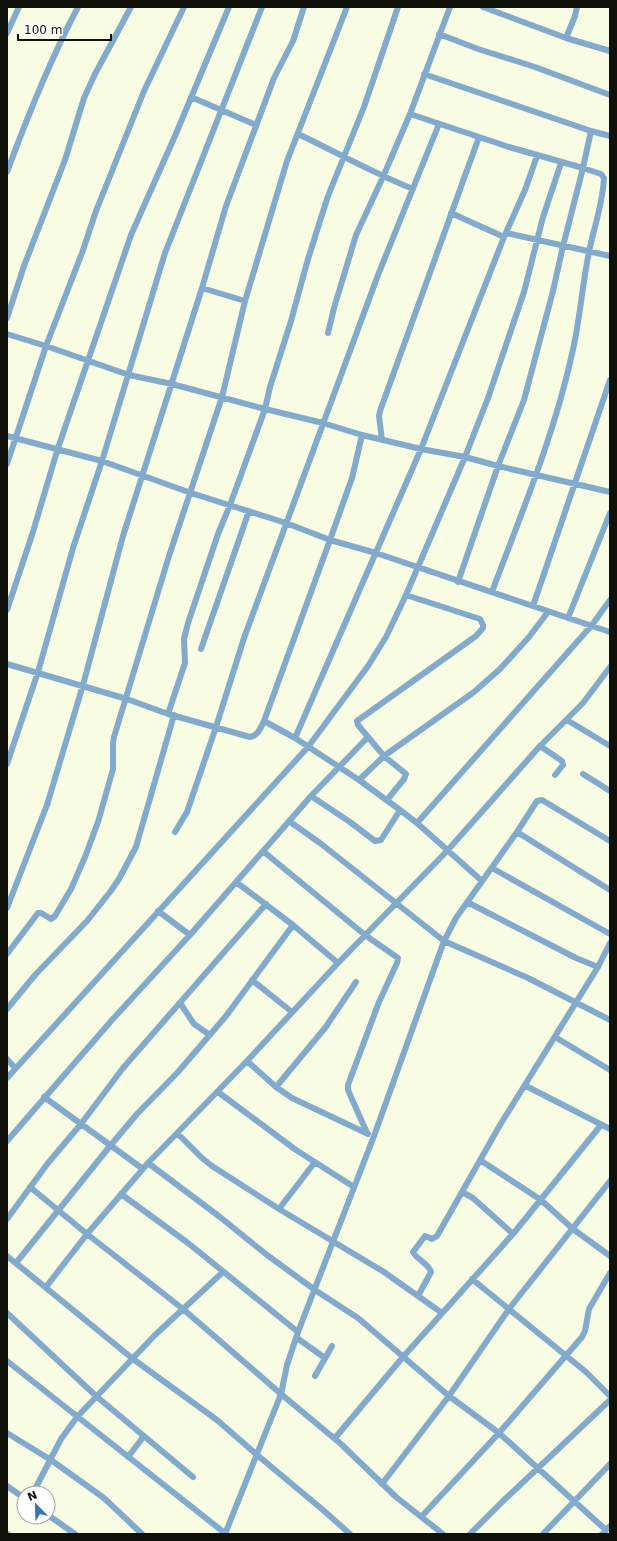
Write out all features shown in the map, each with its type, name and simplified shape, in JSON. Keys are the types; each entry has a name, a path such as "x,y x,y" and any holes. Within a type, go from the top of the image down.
{"street":[{"path":"7,33 19,7"},
{"path":"7,172 58,44 78,7"},
{"path":"7,318 24,266 65,160 84,98 95,74 131,7"},
{"path":"7,610 32,535 58,448 131,235 229,7"},
{"path":"7,764 38,672 73,548 129,375 165,252 223,109 262,7"},
{"path":"7,908 47,805 83,685 123,536 202,288 226,206 274,78 292,44 304,7"},
{"path":"7,954 38,913 41,913 49,919 53,918 71,889 85,857 114,765 114,737 127,699 169,556 222,397 245,301 285,168 347,7"},
{"path":"7,1008 35,975 87,921 119,879 136,847 185,663 185,632 218,534 265,409 308,259 328,196 364,107 398,7"},
{"path":"328,333 350,252 363,219 410,114 450,7"},
{"path":"483,7 566,38 610,51"},
{"path":"566,38 577,7"},
{"path":"7,464 46,346 82,253 96,211 144,91 182,8"},
{"path":"439,34 610,95"},
{"path":"424,74 591,131 610,136"},
{"path":"191,97 223,109 256,125"},
{"path":"410,114 537,156 584,168 601,174 604,178 599,214 589,252 572,354 536,475 492,592"},
{"path":"175,832 187,812 244,638 378,275 439,124"},
{"path":"458,582 498,466 524,400 584,168 591,131"},
{"path":"298,134 353,160 383,177 413,189"},
{"path":"382,440 379,422 380,411 479,137"},
{"path":"348,148 353,160"},
{"path":"296,738 422,449 505,235 525,190 537,156"},
{"path":"7,1078 308,747 372,660 386,637 406,595 465,457 488,398 524,292 537,240 561,163"},
{"path":"451,213 505,235 537,240 610,256"},
{"path":"202,288 245,301"},
{"path":"7,334 129,375 172,384 323,423 382,440 465,457 610,492"},
{"path":"533,606 610,380"},
{"path":"7,664 83,685 171,715 252,737 257,734 264,721 352,478 362,435"},
{"path":"7,436 58,448 102,461 191,493 286,523 330,540 376,552 458,582 610,632"},
{"path":"201,649 249,511"},
{"path":"568,618 610,513"},
{"path":"387,800 406,776 403,771 384,756 358,725 357,721 476,636 484,625 480,619 406,595"},
{"path":"417,823 592,625 610,600"},
{"path":"359,780 384,756 474,692 500,669 529,637 548,612"},
{"path":"46,1287 88,1234 148,1163 218,1092 338,962 447,851 540,746 567,720 597,686 610,667"},
{"path":"567,720 610,746"},
{"path":"264,721 296,738 387,800 417,823 482,881"},
{"path":"7,1141 44,1096 264,852 311,796 368,737"},
{"path":"540,746 563,763 563,766 555,775"},
{"path":"583,774 610,791"},
{"path":"311,796 376,841 380,840 400,810"},
{"path":"7,1361 225,1534 281,1394 288,1365 298,1335 374,1136 444,941 456,918 517,832 535,802 540,800 609,839"},
{"path":"289,821 320,843 444,941 528,978 610,1020"},
{"path":"517,832 610,890"},
{"path":"264,852 365,935 398,958 397,964 379,1002 348,1085 348,1090 367,1133"},
{"path":"492,868 610,934"},
{"path":"236,882 293,925 338,962"},
{"path":"467,902 576,958 598,967"},
{"path":"7,1219 30,1187 81,1124 123,1068 266,904"},
{"path":"158,911 190,935"},
{"path":"16,1263 137,1114 178,1072 226,1016 293,925"},
{"path":"418,1296 431,1272 430,1268 413,1252 425,1236 432,1239 436,1237 480,1160 598,967 610,943"},
{"path":"252,980 292,1012"},
{"path":"276,1087 325,1028 356,982"},
{"path":"180,1003 194,1024 210,1035"},
{"path":"555,1037 610,1070"},
{"path":"7,1059 16,1068"},
{"path":"247,1061 276,1087 292,1098 304,1105 374,1136"},
{"path":"526,1086 610,1129"},
{"path":"218,1092 296,1150 354,1187"},
{"path":"44,1096 143,1169"},
{"path":"335,1438 442,1312 513,1234 601,1125"},
{"path":"177,1133 212,1166 279,1209 333,1241 442,1312"},
{"path":"480,1160 541,1200 574,1229 610,1256"},
{"path":"279,1209 315,1162"},
{"path":"148,1163 220,1217 267,1255 315,1290 358,1318 449,1396 499,1434 606,1530"},
{"path":"382,1484 449,1396 509,1309 574,1229 610,1181"},
{"path":"30,1187 183,1309 281,1394 335,1438 382,1484 409,1508 422,1516 441,1533"},
{"path":"462,1192 486,1208 513,1234"},
{"path":"121,1194 188,1243 325,1358"},
{"path":"7,1256 133,1360 217,1420 350,1534"},
{"path":"37,1485 61,1439 77,1417 133,1360 155,1335 223,1272"},
{"path":"422,1516 499,1434 584,1334 589,1309 610,1273"},
{"path":"472,1279 586,1372 610,1396"},
{"path":"7,1313 96,1396 193,1477"},
{"path":"316,1376 332,1346"},
{"path":"470,1534 503,1500 610,1400"},
{"path":"7,1434 51,1460 104,1498 141,1534"},
{"path":"128,1457 144,1436"},
{"path":"543,1534 610,1464"},
{"path":"7,1486 16,1492"},
{"path":"56,1521 75,1534"}]}
